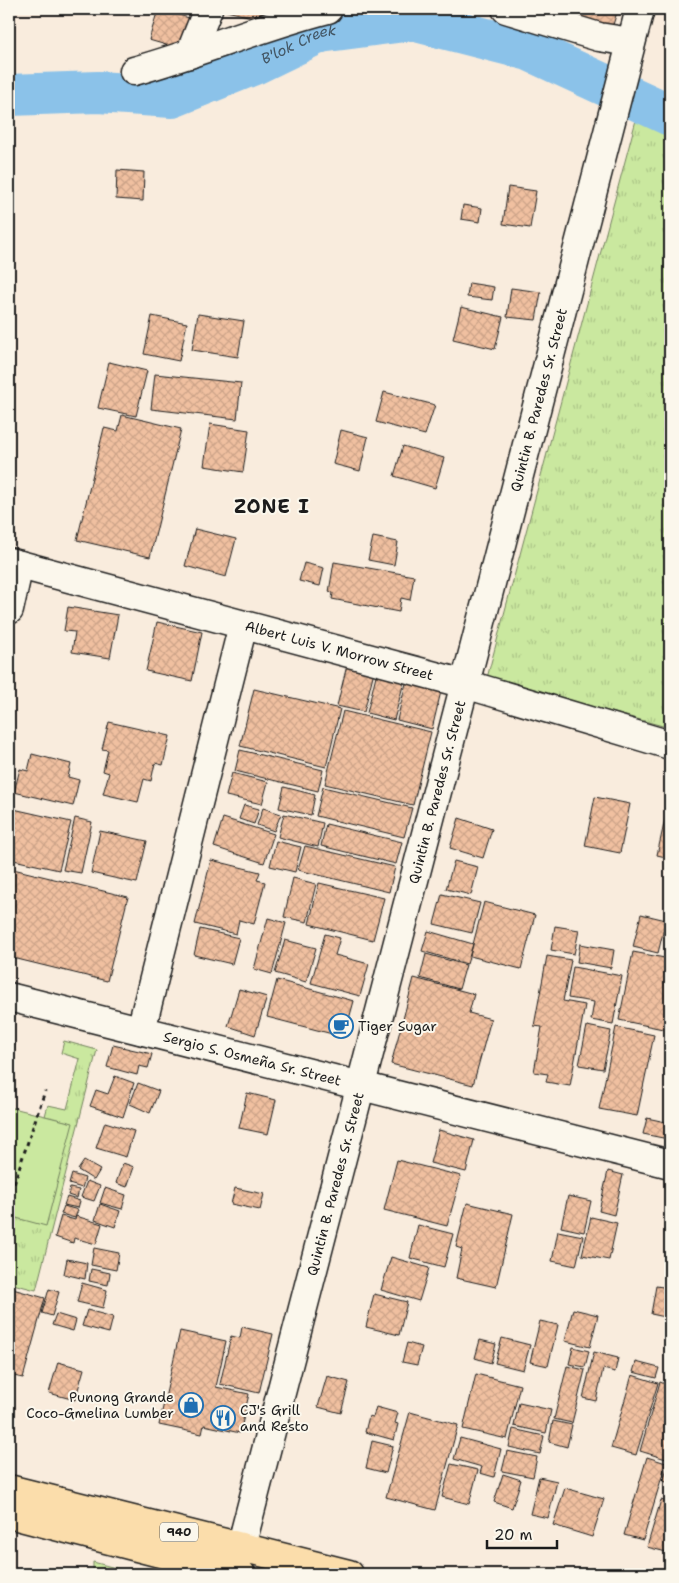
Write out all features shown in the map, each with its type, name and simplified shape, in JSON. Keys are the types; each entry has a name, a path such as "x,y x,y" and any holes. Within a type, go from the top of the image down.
{"highway":[{"name":"940","path":"9,1489 237,1567"},
{"name":"940","path":"9,1514 237,1567 349,1574"}],"street":[{"path":"190,54 208,9"},
{"path":"134,71 328,9"},
{"path":"506,9 551,24 630,46"},
{"name":"Quintin B. Paredes Sr. Street","path":"237,1567 640,9"},
{"path":"9,610 14,563"},
{"name":"Albert Luis V. Morrow Street","path":"14,563 465,684 670,746"},
{"path":"141,1030 243,625"},
{"name":"Sergio S. Osmeña Sr. Street","path":"9,997 670,1164"}],"path":[{"path":"9,1198 45,1091"}],"green space":[{"path":"636,120 670,131 670,728 487,678"},
{"path":"64,1041 97,1050 36,1290 9,1283 9,1216 46,1225 72,1123 45,1116 48,1105 67,1109 80,1059 61,1053"},
{"path":"9,1107 73,1123 46,1226 9,1216"},
{"path":"93,1562 138,1574 93,1574"}],"building":[{"path":"158,9 189,18 180,49 149,40"},
{"path":"218,9 272,9 269,21"},
{"path":"544,9 618,9 611,31"},
{"path":"117,170 144,172 143,201 116,199"},
{"path":"508,187 536,191 530,228 503,224"},
{"path":"463,205 482,208 480,222 461,219"},
{"path":"469,283 494,287 492,300 467,297"},
{"path":"511,288 541,292 536,320 507,317"},
{"path":"461,307 503,317 495,349 453,339"},
{"path":"198,314 244,321 238,357 192,350"},
{"path":"152,316 187,323 179,361 144,354"},
{"path":"109,362 147,371 136,416 98,408"},
{"path":"155,374 241,383 237,419 151,409"},
{"path":"384,392 435,405 425,435 376,422"},
{"path":"122,415 181,429 150,557 77,540 104,428 118,431"},
{"path":"210,424 249,430 243,472 204,466"},
{"path":"341,430 368,437 360,471 333,464"},
{"path":"403,446 444,458 435,488 394,476"},
{"path":"195,529 236,539 226,577 185,566"},
{"path":"373,537 398,542 394,565 368,560"},
{"path":"334,562 414,576 410,600 401,598 399,612 332,599 333,593 329,592"},
{"path":"304,563 324,568 320,586 299,581"},
{"path":"68,607 118,615 110,658 72,652 75,632 64,631"},
{"path":"157,622 202,632 192,681 146,671"},
{"path":"348,661 375,667 364,712 337,706"},
{"path":"378,667 406,674 394,720 367,713"},
{"path":"408,675 443,683 432,729 397,720"},
{"path":"254,689 340,709 326,767 240,746"},
{"path":"343,711 431,732 413,805 325,784"},
{"path":"109,722 170,736 163,765 155,763 151,781 144,779 138,802 103,794 109,773 103,771 108,750 102,749"},
{"path":"240,750 323,770 318,791 235,771"},
{"path":"32,754 71,764 68,777 79,780 73,806 14,792 20,769 28,771"},
{"path":"232,773 268,782 262,804 226,796"},
{"path":"284,787 315,795 311,815 279,808"},
{"path":"323,787 412,808 404,837 316,816"},
{"path":"595,797 630,804 620,853 585,846"},
{"path":"670,797 670,858 657,855"},
{"path":"244,805 259,809 254,824 239,819"},
{"path":"9,808 71,822 59,870 9,859"},
{"path":"263,808 281,814 274,831 257,825"},
{"path":"284,814 323,823 318,847 278,837"},
{"path":"75,818 92,822 81,873 63,870"},
{"path":"223,818 274,834 264,863 214,847"},
{"path":"459,818 492,829 483,858 450,848"},
{"path":"326,824 402,842 396,864 321,846"},
{"path":"100,831 147,841 137,883 91,873"},
{"path":"276,841 301,847 295,872 270,866"},
{"path":"305,846 395,867 389,892 298,870"},
{"path":"211,860 260,872 257,880 265,882 254,924 239,920 236,934 195,924"},
{"path":"454,861 478,867 471,895 446,889"},
{"path":"9,868 128,897 107,981 9,957"},
{"path":"293,878 316,884 307,922 284,917"},
{"path":"319,883 384,898 373,940 309,924"},
{"path":"442,894 480,903 472,933 434,924"},
{"path":"484,902 535,915 521,969 470,956"},
{"path":"641,914 666,920 658,953 633,947"},
{"path":"268,918 286,923 272,974 254,969"},
{"path":"555,926 579,930 574,954 551,950"},
{"path":"200,929 239,938 232,964 194,955"},
{"path":"428,931 473,944 467,964 422,951"},
{"path":"325,934 340,938 335,955 369,964 360,996 311,983"},
{"path":"285,940 316,948 306,982 275,973"},
{"path":"580,944 614,950 611,968 577,962"},
{"path":"633,952 670,959 670,1021 668,1030 619,1020"},
{"path":"426,954 466,965 459,989 420,978"},
{"path":"547,956 571,960 563,1001 585,1005 570,1086 546,1082 548,1074 534,1072 542,1027 534,1026"},
{"path":"573,967 622,976 613,1024 591,1020 594,1002 568,998"},
{"path":"414,978 474,994 469,1013 491,1019 473,1085 391,1064"},
{"path":"277,980 354,1001 344,1037 267,1017"},
{"path":"239,989 267,997 255,1035 228,1026"},
{"path":"587,1026 611,1031 603,1069 579,1065"},
{"path":"616,1027 654,1035 637,1116 599,1109"},
{"path":"9,1043 15,1044 11,1062 9,1062"},
{"path":"113,1045 152,1054 148,1068 139,1066 137,1075 107,1067"},
{"path":"115,1076 134,1083 123,1117 90,1106 96,1090 108,1094"},
{"path":"138,1083 159,1091 150,1113 130,1104"},
{"path":"247,1093 276,1100 268,1134 239,1128"},
{"path":"647,1118 670,1123 668,1139 643,1134"},
{"path":"105,1122 134,1131 126,1157 96,1148"},
{"path":"439,1130 474,1140 466,1172 430,1163"},
{"path":"397,1160 461,1176 447,1226 384,1210"},
{"path":"84,1161 100,1170 94,1180 78,1170"},
{"path":"123,1163 134,1167 127,1187 116,1183"},
{"path":"608,1171 623,1175 614,1215 599,1211"},
{"path":"72,1174 85,1178 82,1188 69,1184"},
{"path":"87,1181 100,1186 94,1201 81,1197"},
{"path":"70,1188 79,1190 77,1198 68,1195"},
{"path":"105,1188 126,1195 122,1209 100,1203"},
{"path":"235,1188 264,1194 260,1210 231,1204"},
{"path":"568,1196 591,1201 584,1232 561,1227"},
{"path":"67,1197 80,1201 78,1208 64,1205"},
{"path":"467,1203 513,1214 496,1287 456,1278 462,1249 456,1247"},
{"path":"100,1204 120,1211 115,1227 95,1220"},
{"path":"64,1206 78,1210 75,1218 61,1214"},
{"path":"61,1216 75,1220 76,1216 102,1224 96,1244 74,1238 73,1243 55,1237"},
{"path":"591,1217 617,1223 609,1260 582,1255"},
{"path":"418,1225 453,1234 444,1267 410,1258"},
{"path":"558,1231 583,1236 576,1266 552,1261"},
{"path":"94,1248 119,1253 116,1270 91,1265"},
{"path":"391,1257 429,1268 419,1301 381,1290"},
{"path":"67,1259 87,1263 85,1279 64,1274"},
{"path":"91,1269 110,1273 108,1285 89,1281"},
{"path":"82,1283 107,1290 103,1308 77,1302"},
{"path":"656,1286 670,1288 670,1318 651,1314"},
{"path":"9,1288 45,1298 23,1378 9,1375"},
{"path":"49,1289 59,1292 52,1316 42,1313"},
{"path":"374,1294 407,1302 399,1335 366,1327"},
{"path":"573,1309 598,1315 590,1347 565,1341"},
{"path":"87,1310 113,1317 109,1333 82,1326"},
{"path":"56,1314 76,1320 73,1331 52,1325"},
{"path":"540,1321 558,1325 548,1366 530,1362"},
{"path":"242,1327 273,1334 259,1393 220,1384 231,1336 240,1338"},
{"path":"180,1331 226,1341 216,1387 249,1394 240,1433 204,1425 202,1434 159,1425"},
{"path":"502,1338 530,1345 523,1370 495,1363"},
{"path":"480,1340 496,1344 491,1363 475,1358"},
{"path":"407,1343 422,1347 417,1365 402,1362"},
{"path":"573,1347 589,1351 585,1367 569,1364"},
{"path":"594,1352 618,1358 615,1372 603,1369 596,1401 583,1398"},
{"path":"58,1362 84,1369 75,1400 49,1393"},
{"path":"636,1362 659,1368 656,1378 633,1372"},
{"path":"567,1366 585,1370 572,1423 554,1419"},
{"path":"476,1374 520,1385 507,1439 463,1429"},
{"path":"632,1375 658,1383 636,1455 611,1448"},
{"path":"327,1376 349,1382 341,1413 318,1407"},
{"path":"660,1382 670,1386 670,1445 666,1459 640,1451"},
{"path":"519,1403 551,1410 546,1433 514,1426"},
{"path":"376,1407 398,1413 395,1423 398,1424 394,1440 365,1432 369,1416 373,1417"},
{"path":"410,1412 458,1425 435,1510 386,1497"},
{"path":"553,1421 572,1425 567,1447 549,1442"},
{"path":"513,1429 544,1436 540,1454 509,1447"},
{"path":"460,1438 501,1449 494,1477 480,1473 482,1467 454,1459"},
{"path":"372,1441 393,1446 386,1473 366,1468"},
{"path":"507,1451 537,1457 533,1477 502,1471"},
{"path":"647,1457 666,1463 643,1540 624,1535"},
{"path":"670,1462 670,1483 663,1481"},
{"path":"451,1464 478,1470 469,1504 442,1497"},
{"path":"503,1474 521,1480 512,1508 494,1502"},
{"path":"539,1477 557,1481 548,1518 530,1514"},
{"path":"565,1488 604,1499 592,1537 553,1525"},
{"path":"661,1500 670,1503 670,1553 647,1547"}],"waterway":[{"name":"B'lok Creek","path":"9,95 98,92 172,97 254,64 320,32 412,20 529,50 670,115"}],"place":[{"name":"Tiger Sugar","path":"341,1026"},
{"name":"Punong Grande Coco-Gmelina Lumber","path":"191,1405"},
{"name":"CJ's Grill and Resto","path":"223,1418"}],"district":[{"name":"ZONE I","path":"272,506"}]}
